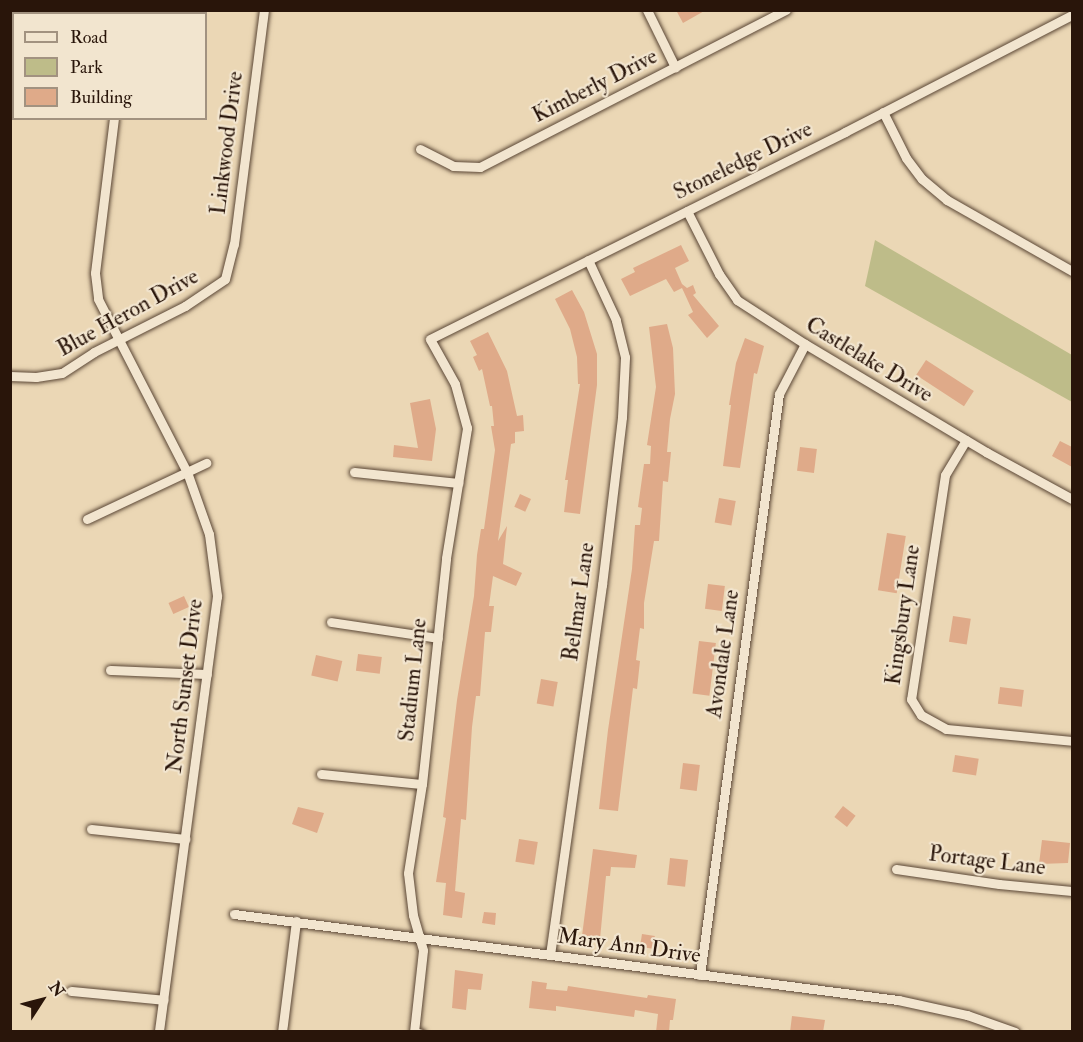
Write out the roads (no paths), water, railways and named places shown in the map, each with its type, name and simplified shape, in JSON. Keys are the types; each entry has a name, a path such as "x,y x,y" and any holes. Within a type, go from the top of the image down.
{"street":[{"name":"Linkwood Drive","path":"225,279 234,244 264,10"},
{"path":"647,10 675,67"},
{"name":"Kimberly Drive","path":"420,149 453,166 480,166 786,10"},
{"name":"Stoneledge Drive","path":"430,339 1072,15"},
{"path":"883,112 906,158 922,179 947,200 1072,272"},
{"name":"North Sunset Drive","path":"114,120 94,273 98,298 187,472 209,534 218,596 159,1032"},
{"name":"Castlelake Drive","path":"687,211 719,274 737,300 805,344 966,440 1072,499"},
{"name":"Bellmar Lane","path":"550,955 602,585 622,417 625,357 616,320 588,260"},
{"name":"Blue Heron Drive","path":"10,376 36,377 62,373 118,340 186,306 225,279"},
{"name":"Stadium Lane","path":"417,1031 423,950 413,915 408,873 422,784 446,558 467,428 455,384 430,339"},
{"name":"Avondale Lane","path":"700,975 778,394 805,344"},
{"name":"Kingsbury Lane","path":"966,440 945,475 911,699 921,715 946,729 1072,741"},
{"path":"87,519 206,463"},
{"path":"354,472 458,483"},
{"path":"331,622 438,638"},
{"path":"110,670 207,674"},
{"path":"321,774 422,784"},
{"path":"91,829 185,838"},
{"name":"Portage Lane","path":"896,869 999,884 1072,891"},
{"name":"Mary Ann Drive","path":"234,914 898,1000 967,1015 1015,1032"},
{"path":"282,1032 296,921"},
{"path":"71,991 164,1000"}]}
